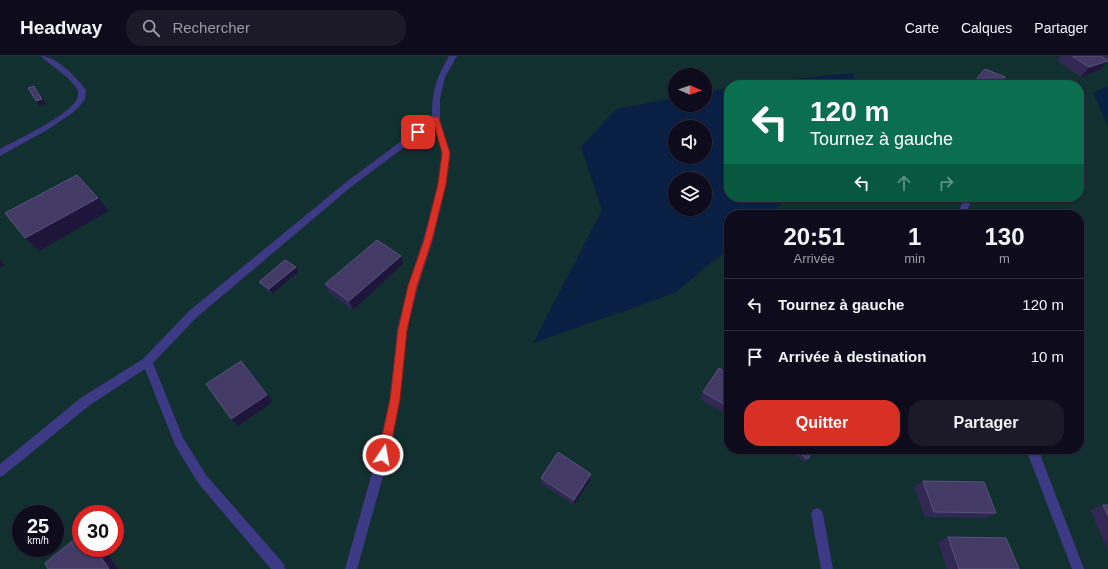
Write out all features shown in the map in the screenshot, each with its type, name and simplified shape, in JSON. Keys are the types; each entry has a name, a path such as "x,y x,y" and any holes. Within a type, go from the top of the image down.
{"street":[{"path":"0,153 75,108 82,98 82,90 71,76 44,56"},
{"path":"351,569 383,455 395,399 402,330 413,286 428,240 442,184 446,153 436,119 436,99 441,77 453,56"},
{"path":"0,471 86,401 147,362 193,314 348,186 436,119"},
{"path":"147,362 178,441 202,478 279,569"},
{"path":"1034,454 1078,569"},
{"path":"817,514 827,569"}],"green space":[{"path":"0,56 1108,56 1108,569 0,569"}],"water":[{"path":"853,73 855,80 782,80"},
{"path":"1108,86 1108,126 1093,93"},
{"path":"724,89 724,202 783,202 774,210 724,210 724,252 675,293 533,343 602,210 581,147 616,109 668,99 668,112 712,112 712,91"}],"building":[{"path":"1072,56 1101,56 1108,61 1089,67"},
{"path":"985,69 1005,77 1003,80 976,80"},
{"path":"34,86 42,99 36,101 28,88"},
{"path":"77,175 98,198 25,238 5,213"},
{"path":"377,240 401,256 349,301 325,284"},
{"path":"285,260 296,267 269,289 259,282"},
{"path":"241,361 267,395 231,419 206,384"},
{"path":"719,368 724,371 724,404 703,392"},
{"path":"558,452 591,474 574,500 541,478"},
{"path":"800,454 810,454 808,459"},
{"path":"923,481 984,482 996,513 934,512"},
{"path":"1103,505 1108,505 1108,516"},
{"path":"948,537 1006,538 1019,569 959,569"},
{"path":"72,541 72,557 101,557 109,569 48,569 45,563 52,557 64,557 64,548"}],"route":[{"path":"383,455 395,399 402,330 413,286 428,240 442,184 446,153 436,119 418,132"}]}
